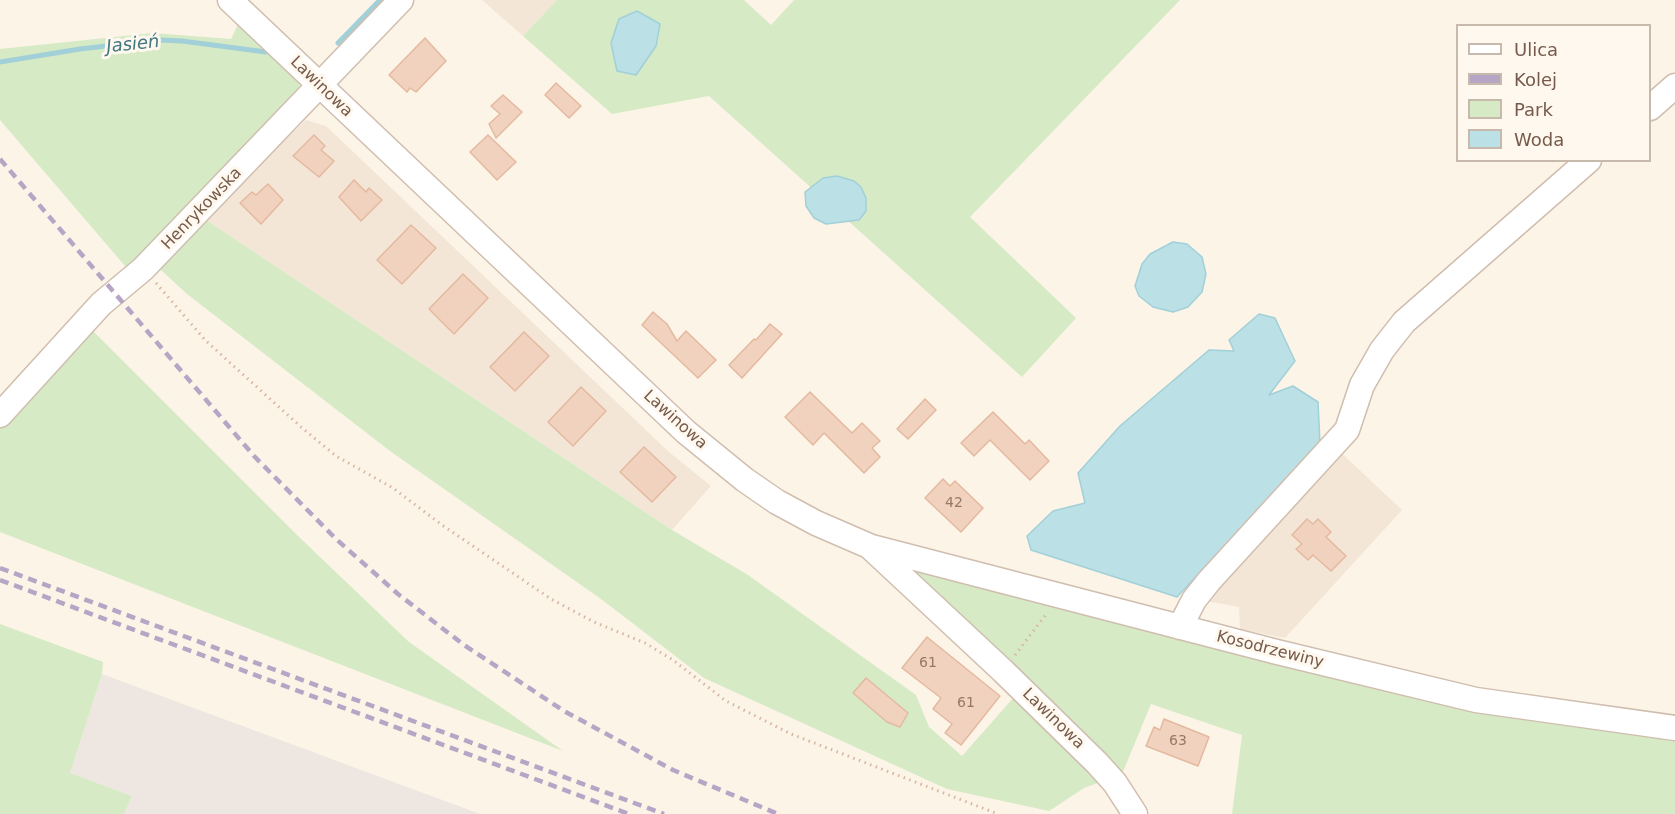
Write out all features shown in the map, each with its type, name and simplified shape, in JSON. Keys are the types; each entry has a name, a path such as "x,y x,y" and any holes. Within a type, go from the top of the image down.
{"street":[{"name":"Lawinowa","path":"230,0 686,432 745,480 777,502 816,523 869,546 1003,670 1097,763 1115,783 1135,814"},
{"name":"Henrykowska","path":"0,415 101,304 143,268 402,0"},
{"path":"1651,107 1675,86"},
{"path":"1180,627 1194,600 1209,581 1347,430 1362,385 1382,350 1404,322 1587,162"},
{"name":"Kosodrzewiny","path":"869,546 1060,597 1476,700 1675,728"}],"path":[{"path":"143,268 205,340 336,456 393,488 442,525 551,599 594,622 645,643 673,660 726,700 791,734 998,814"},
{"path":"1003,670 1060,597"}],"shaded area":[{"path":"482,0 557,0 523,36"},
{"path":"306,120 326,126 669,452 711,486 672,530 203,218"},
{"path":"1337,449 1402,510 1285,638 1240,629 1239,607 1201,600"},
{"path":"102,674 480,814 124,814 132,796 70,773"}],"green space":[{"path":"557,0 744,0 771,25 794,0 1180,0 970,217 1076,318 1022,377 709,96 612,114 523,36"},
{"path":"240,20 299,81 300,90 203,218 672,530 748,575 916,695 929,727 962,756 1022,688 869,546 1277,652 1675,728 1675,814 1232,814 1242,735 1151,704 1122,774 1084,788 1049,811 947,789 704,678 601,599 390,451 187,294 147,257 131,273 0,120 0,49 153,33 231,39"},
{"path":"88,326 298,536 409,642 563,751 0,532 0,425"},
{"path":"0,624 103,662 102,674 70,773 132,796 124,814 0,814"}],"water":[{"path":"637,11 660,24 656,46 636,75 617,71 611,43 619,19"},
{"path":"837,176 854,181 861,187 866,198 866,211 859,220 826,224 814,218 806,206 805,192 823,178"},
{"path":"1173,242 1187,244 1202,257 1206,274 1202,292 1188,307 1173,312 1153,307 1139,296 1135,286 1142,264 1150,254"},
{"path":"1259,314 1275,318 1295,361 1269,395 1293,386 1318,402 1320,444 1177,597 1031,550 1027,536 1053,511 1085,503 1078,473 1120,426 1209,350 1234,351 1229,340"}],"building":[{"path":"425,38 446,61 416,92 410,88 407,92 389,75"},
{"path":"556,83 581,106 569,118 545,95"},
{"path":"503,95 522,112 496,138 489,124 500,114 491,106"},
{"path":"314,135 325,146 321,150 334,161 319,177 293,156"},
{"path":"488,135 516,162 497,180 470,152"},
{"path":"354,180 366,192 369,188 382,200 361,221 339,197"},
{"path":"268,184 283,200 261,224 240,203 252,192 256,195"},
{"path":"411,225 436,248 402,284 377,260"},
{"path":"463,274 488,298 454,334 429,309"},
{"path":"653,312 667,324 677,341 686,331 716,360 698,378 642,325"},
{"path":"770,324 782,334 742,378 729,365"},
{"path":"524,332 549,356 515,391 490,367"},
{"path":"581,387 606,411 573,446 548,422"},
{"path":"810,392 852,433 862,423 880,441 872,448 880,457 864,473 824,433 813,445 785,417"},
{"path":"925,399 936,410 908,439 897,429"},
{"path":"993,412 1025,444 1029,440 1049,461 1030,480 990,440 974,456 961,443"},
{"path":"644,447 676,477 652,502 620,472"},
{"path":"943,479 950,486 955,481 983,508 961,532 925,498"},
{"path":"1307,519 1313,524 1318,519 1331,532 1326,537 1346,556 1331,571 1313,555 1308,560 1296,549 1302,544 1292,535"},
{"path":"927,637 1000,696 961,745 945,733 952,724 933,709 941,698 902,668"},
{"path":"866,678 908,713 900,727 887,722 853,693"},
{"path":"1164,719 1209,737 1198,766 1146,746 1154,727 1160,730"}],"waterway":[{"name":"Jasień","path":"338,43 380,0"},
{"name":"Jasień","path":"0,62 80,49 160,40 266,52"}],"railway":[{"path":"0,159 254,456 336,539 398,594 464,645 564,711 673,770 778,814"},
{"path":"0,568 664,814"},
{"path":"0,580 629,814"}]}
